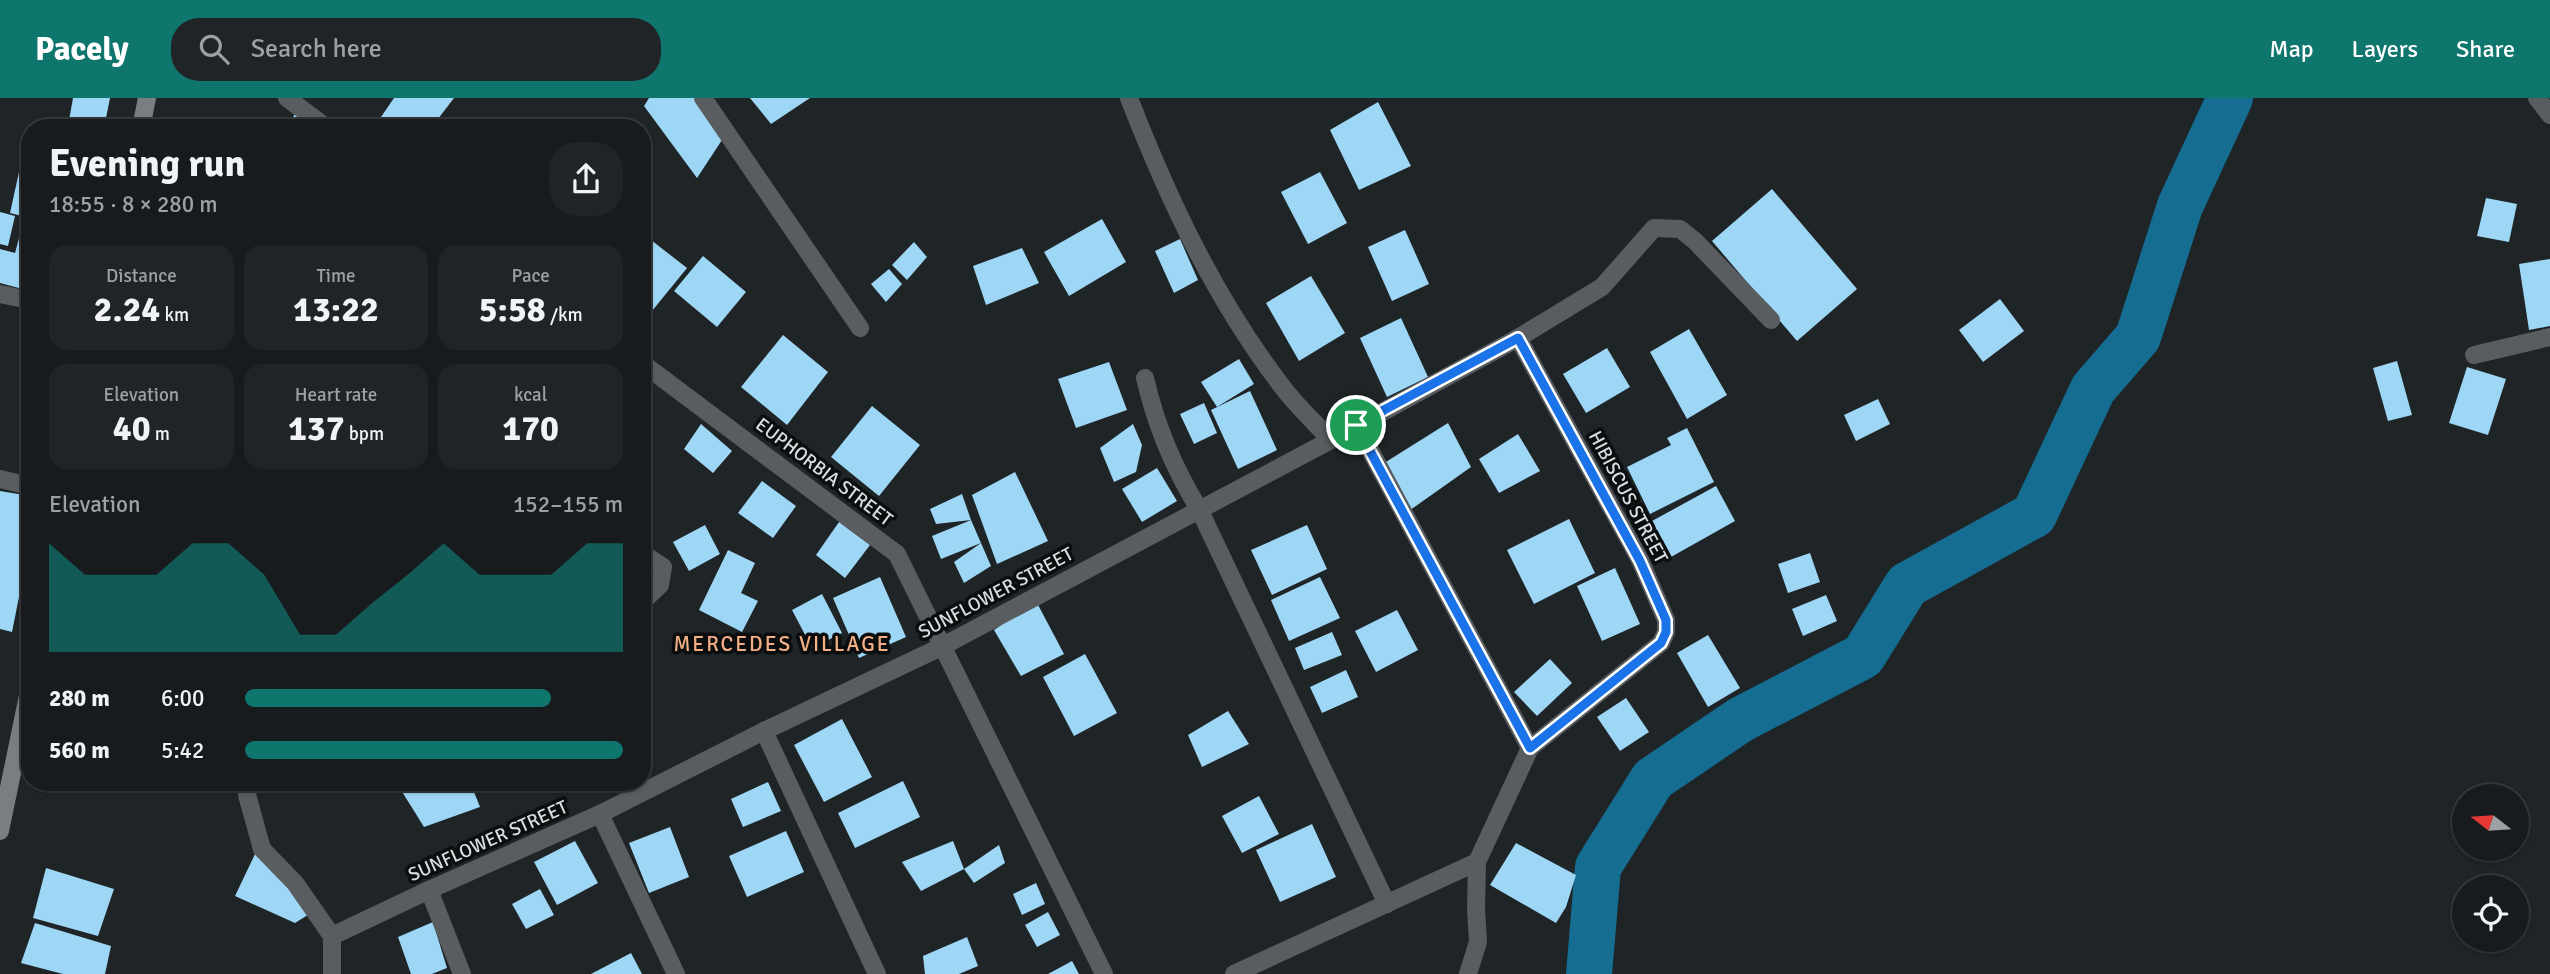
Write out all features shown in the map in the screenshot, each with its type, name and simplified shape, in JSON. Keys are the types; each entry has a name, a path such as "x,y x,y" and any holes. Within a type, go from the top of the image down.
{"street":[{"path":"143,119 147,98"},
{"path":"287,98 315,119"},
{"path":"703,98 860,328"},
{"path":"1129,98 1156,167 1215,288 1273,374 1331,440"},
{"path":"2537,98 2550,115"},
{"name":"SUNFLOWER STREET","path":"651,788 764,731 942,647 1518,338 1602,287 1654,228 1680,229 1695,241 1771,320"},
{"path":"0,294 21,298"},
{"path":"2474,355 2550,337"},
{"name":"HIBISCUS STREET","path":"1477,862 1530,748 1661,643 1666,632 1666,620 1640,561 1518,338"},
{"name":"EUPHORBIA STREET","path":"651,370 897,554 1104,974"},
{"path":"1145,378 1151,407 1168,455 1199,509 1387,904"},
{"path":"1356,425 1530,748"},
{"path":"0,479 21,484"},
{"path":"651,559 663,567 660,585 651,594"},
{"path":"1,824 21,729"},
{"path":"764,731 877,974"},
{"path":"248,791 262,849 295,883 332,936 332,974"},
{"name":"SUNFLOWER STREET","path":"332,936 645,791"},
{"path":"600,814 676,974"},
{"path":"1234,974 1477,862 1478,942 1468,974"},
{"path":"429,890 462,974"}],"building":[{"path":"73,98 110,98 106,119 69,119"},
{"path":"394,98 454,98 438,119 381,117"},
{"path":"649,98 694,98 722,140 697,178 644,106"},
{"path":"750,98 810,98 771,124"},
{"path":"1378,102 1411,166 1359,190 1330,130"},
{"path":"296,112 307,119 292,119"},
{"path":"21,163 21,216 10,213"},
{"path":"1320,172 1347,223 1308,244 1281,192"},
{"path":"1772,189 1857,289 1797,341 1712,241"},
{"path":"2486,198 2517,204 2509,242 2477,236"},
{"path":"0,212 15,216 8,246 0,244"},
{"path":"1102,219 1126,262 1069,296 1044,252"},
{"path":"1405,230 1429,284 1392,301 1368,247"},
{"path":"21,231 21,289 0,283 0,249 15,253"},
{"path":"1180,239 1198,280 1174,293 1155,251"},
{"path":"651,240 687,268 651,310"},
{"path":"914,242 927,257 907,280 892,265"},
{"path":"1022,248 1039,283 986,305 973,266"},
{"path":"703,256 746,292 717,327 674,291"},
{"path":"2550,259 2550,326 2529,330 2519,264"},
{"path":"889,269 902,284 886,302 871,284"},
{"path":"1311,276 1345,333 1299,361 1266,303"},
{"path":"2000,299 2024,331 1983,362 1959,330"},
{"path":"1401,318 1428,377 1387,397 1360,338"},
{"path":"1689,329 1727,395 1687,419 1650,352"},
{"path":"783,335 828,372 787,425 741,387"},
{"path":"1607,348 1630,387 1586,413 1563,374"},
{"path":"1239,359 1254,384 1217,407 1201,382"},
{"path":"2397,361 2412,415 2388,421 2373,368"},
{"path":"1109,362 1127,410 1076,428 1058,379"},
{"path":"2467,367 2506,379 2488,435 2449,423"},
{"path":"1250,391 1277,450 1238,469 1211,410"},
{"path":"1878,399 1890,424 1856,441 1844,415"},
{"path":"1204,403 1217,433 1194,444 1180,414"},
{"path":"872,406 920,445 879,496 831,457"},
{"path":"1448,423 1471,467 1406,513 1381,465"},
{"path":"701,424 732,451 713,473 684,449"},
{"path":"1133,424 1142,445 1136,472 1114,482 1100,448"},
{"path":"1687,428 1714,482 1650,514 1627,467 1671,445 1667,438"},
{"path":"1518,434 1540,471 1499,493 1479,459"},
{"path":"1157,468 1177,501 1142,522 1122,489"},
{"path":"1015,472 1048,541 997,564 972,495"},
{"path":"762,481 796,506 773,538 738,513"},
{"path":"1716,486 1735,521 1671,557 1652,521"},
{"path":"0,491 21,494 21,587 12,632 0,629"},
{"path":"962,494 971,520 936,524 930,509"},
{"path":"1569,519 1595,573 1534,604 1507,550"},
{"path":"971,520 981,543 941,559 932,536"},
{"path":"839,522 870,545 845,578 816,555"},
{"path":"705,525 720,554 689,571 673,542"},
{"path":"1307,525 1327,569 1272,595 1251,550"},
{"path":"981,543 991,566 964,583 954,562"},
{"path":"728,550 755,563 741,593 758,601 742,632 699,610"},
{"path":"1810,553 1820,582 1788,593 1778,564"},
{"path":"1615,568 1640,624 1602,641 1577,586"},
{"path":"880,577 906,637 859,658 833,598"},
{"path":"1320,577 1340,618 1289,641 1271,600"},
{"path":"822,594 842,633 812,648 792,610"},
{"path":"1826,595 1837,621 1803,636 1792,609"},
{"path":"1036,601 1064,654 1021,676 994,630"},
{"path":"1397,610 1418,650 1376,672 1355,631"},
{"path":"1332,632 1342,655 1304,670 1295,648"},
{"path":"1708,635 1740,688 1708,707 1677,653"},
{"path":"1085,654 1117,713 1074,736 1043,677"},
{"path":"1550,659 1572,683 1537,716 1514,692"},
{"path":"1346,670 1358,697 1322,713 1310,687"},
{"path":"1626,698 1649,732 1620,751 1597,717"},
{"path":"1228,711 1249,744 1202,767 1188,735"},
{"path":"842,719 872,777 824,802 794,745"},
{"path":"903,781 920,817 855,848 838,813"},
{"path":"768,782 781,811 743,827 731,799"},
{"path":"402,791 474,791 480,807 424,827"},
{"path":"1259,796 1279,834 1242,853 1222,816"},
{"path":"1312,824 1336,877 1280,902 1256,850"},
{"path":"670,827 689,877 649,893 629,843"},
{"path":"786,831 804,872 747,897 729,856"},
{"path":"575,841 598,883 557,905 534,862"},
{"path":"953,841 964,869 921,891 902,862"},
{"path":"1516,843 1576,875 1566,907 1556,923 1490,885"},
{"path":"999,845 1005,863 974,883 964,869"},
{"path":"257,850 311,913 295,923 235,896"},
{"path":"46,868 114,889 98,936 33,918"},
{"path":"1036,883 1045,904 1022,915 1013,894"},
{"path":"540,889 554,915 526,929 512,904"},
{"path":"1048,912 1060,935 1037,947 1025,925"},
{"path":"433,922 447,968 432,974 411,974 398,937"},
{"path":"35,923 111,946 105,974 63,974 21,963"},
{"path":"967,937 978,966 959,974 925,974 923,956"},
{"path":"631,953 642,974 591,974"},
{"path":"1072,961 1079,974 1048,974"}],"waterway":[{"path":"1589,974 1598,867 1653,779 1740,720 1863,656 1907,585 2034,515 2093,389 2138,337 2180,206 2230,98"}],"district":[{"name":"MERCEDES VILLAGE","path":"782,644"}],"route":[{"path":"1518,338 1640,561 1666,620 1666,632 1661,643 1530,748 1356,425 1518,338"}]}
